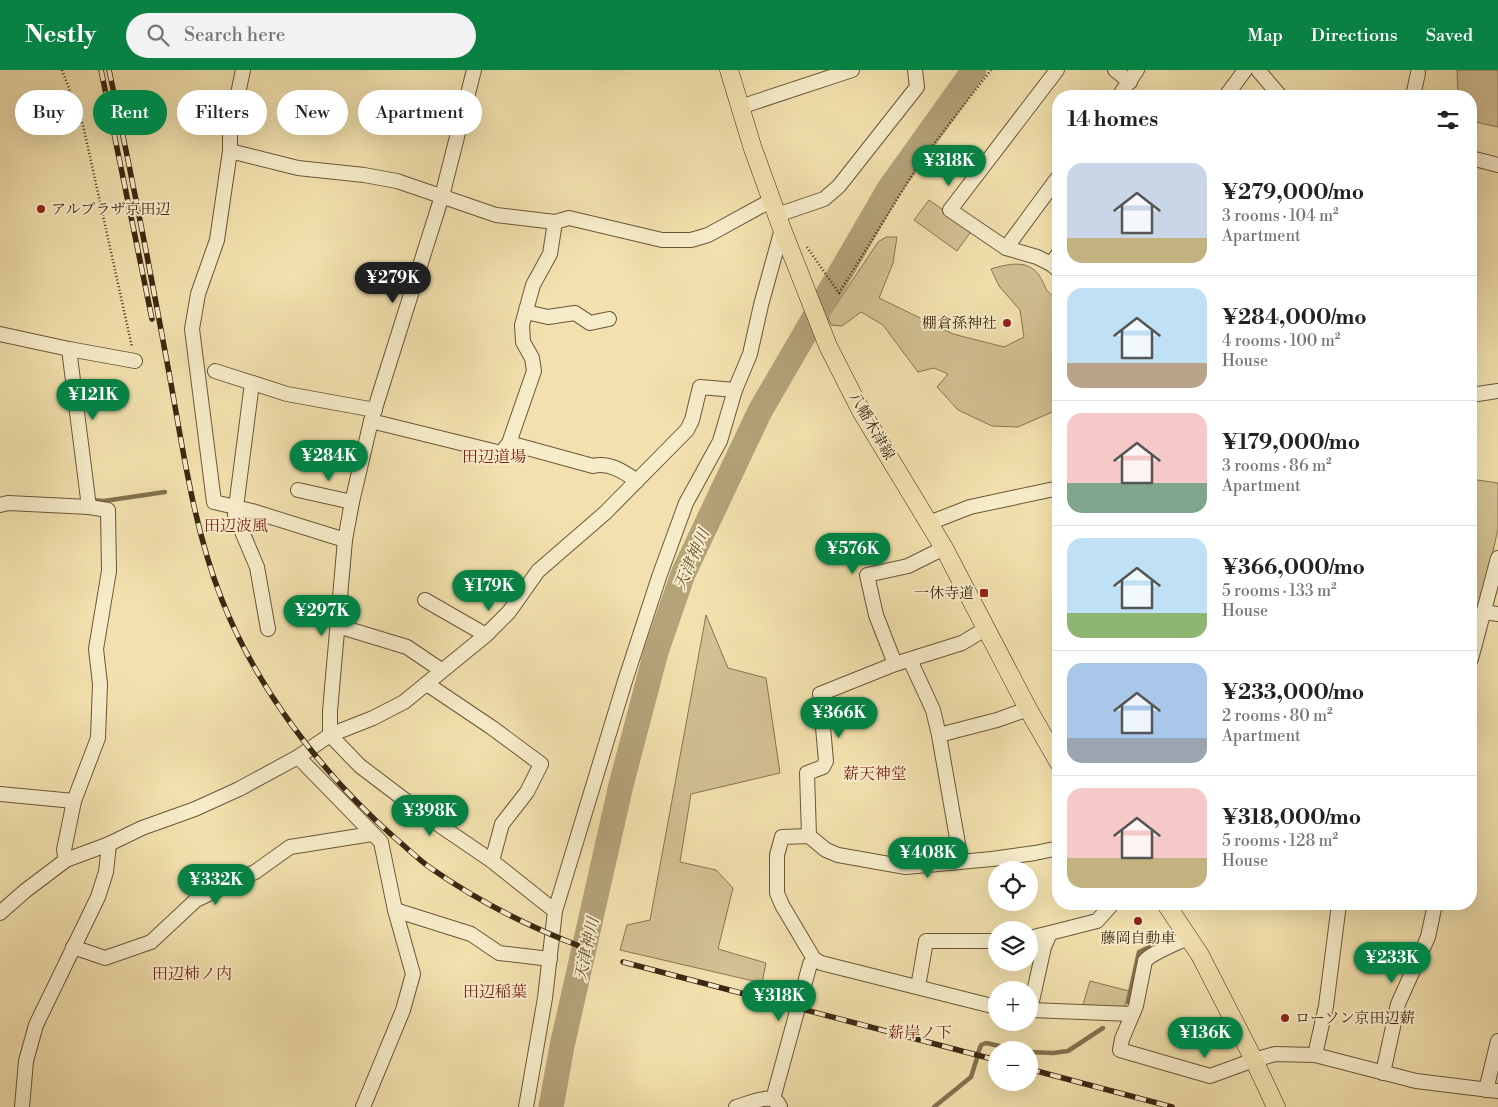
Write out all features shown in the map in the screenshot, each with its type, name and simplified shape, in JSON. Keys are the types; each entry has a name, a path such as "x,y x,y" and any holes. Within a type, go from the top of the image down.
{"main road":[{"name":"八幡木津線","path":"729,70 752,146 828,346 861,411 944,548 1028,709 1052,750"},
{"path":"1170,910 1200,955 1276,1107"}],"street":[{"path":"243,70 230,132 230,151 217,240 198,294 192,330 214,502 237,507 345,540"},
{"path":"474,70 442,196 373,416 352,502 345,540 330,711 330,734 360,766 426,816 492,861 556,911"},
{"path":"740,107 852,70"},
{"path":"230,151 298,168 364,175 397,181 496,215 555,222 569,218 662,240 692,240 824,199 838,186 917,88 915,70"},
{"path":"1052,262 1006,248 950,210 1057,70"},
{"path":"1115,70 1134,76 1124,90"},
{"path":"1230,90 1245,70"},
{"path":"1258,70 1275,90"},
{"path":"1414,90 1418,74"},
{"path":"1477,160 1498,165"},
{"path":"1006,248 1052,186"},
{"path":"526,1107 556,911 625,682 662,569 686,503 720,441 735,390 750,354 777,215"},
{"path":"215,371 287,394 373,416 501,453 509,443 534,371 532,358 523,342 522,325 533,285 550,254 555,222"},
{"path":"526,312 548,317 575,313 590,324 609,319"},
{"path":"0,334 135,361"},
{"path":"70,349 88,502"},
{"path":"252,383 236,515 257,567 268,630"},
{"path":"0,913 25,891 66,860 109,844 142,828 195,809 239,789 298,756 330,734 373,718 404,702 486,635 509,612 538,571 591,526 687,430 692,420 700,387 735,390"},
{"path":"1477,394 1498,390"},
{"path":"509,443 593,466 599,464 618,468 637,481"},
{"path":"929,523 970,507 1052,489"},
{"path":"298,490 352,502"},
{"path":"0,505 8,503 88,502 108,510 109,571 96,648 100,684 98,738 74,801 64,850 66,860"},
{"path":"895,664 876,615 867,575 908,566 944,548"},
{"path":"1477,645 1491,613 1498,558"},
{"path":"425,600 486,635"},
{"path":"338,626 407,647 441,670"},
{"path":"809,836 807,773 823,767 826,761 820,694 895,664 962,643 987,628"},
{"path":"910,660 933,710 940,739 961,861"},
{"path":"427,684 542,764 527,792 502,824 492,861"},
{"path":"940,739 1028,709"},
{"path":"298,756 381,842 395,910 414,974 402,1010 363,1107"},
{"path":"0,794 74,801"},
{"path":"73,947 105,958 151,942 196,900 255,872 290,847 372,834"},
{"path":"988,1005 814,959 786,913 777,893 777,856 782,837 809,836 826,850 838,855 906,867 1026,854 1052,849"},
{"path":"22,1107 26,1061 36,1025 98,896 106,872 109,844"},
{"path":"395,910 471,934 499,953 550,959"},
{"path":"1038,936 1097,922 1107,910"},
{"path":"1315,1055 1330,980 1338,910"},
{"path":"1384,1073 1398,1004 1428,937 1434,910"},
{"path":"1036,981 1044,947 1050,933"},
{"path":"1189,937 1171,947 1149,955 1145,961 1136,1006 1122,1039 1120,1050 1210,1076 1275,1054 1315,1055 1416,1081 1492,1091 1498,1041"},
{"path":"918,987 926,941 988,941"},
{"path":"736,1107 762,1099 777,1103 810,964 814,959"},
{"path":"1038,1010 1132,1014"}],"path":[{"path":"62,70 83,124 135,361"},
{"path":"805,245 839,293 922,159 991,70"}],"shaded area":[{"path":"1457,70 1498,70 1498,127 1477,122 1477,90 1458,90"},
{"path":"929,200 972,230 957,251 914,220"},
{"path":"886,237 897,237 893,263 879,298 953,334 1004,347 1024,337 1020,310 999,286 991,269 1017,264 1034,270 1052,294 1052,412 1018,427 992,426 958,410 937,387 948,374 934,368 918,372 883,325 861,312 842,326 831,325 828,317 878,242"},
{"path":"1477,480 1498,483 1498,529 1477,622"},
{"path":"706,615 728,668 766,678 780,773 691,794 680,862 716,870 733,888 718,949 766,963 762,983 620,950 627,925 650,920"},
{"path":"1090,981 1129,991 1125,1006 1115,1010 1082,1008"}],"waterway":[{"name":"天津神川","path":"551,1107 562,1046 621,785 656,652 683,574 760,411 889,189 974,70"},
{"path":"91,500 104,501 165,492"},
{"path":"1128,1002 1139,952 1164,940"},
{"path":"1038,1052 1068,1051 1103,1028"},
{"path":"978,1053 981,1045 988,1043"},
{"path":"934,1107 971,1077 977,1058"}],"railway":[{"path":"101,70 152,319"},
{"path":"109,70 146,252 195,512 222,600 254,666 273,698 318,758 368,813 418,858 449,881 486,902 523,922 582,947"},
{"path":"623,962 988,1058"},
{"path":"1038,1071 1172,1107"}],"place":[{"name":"アルプラザ京田辺","path":"41,209"},
{"name":"棚倉孫神社","path":"1007,323"},
{"name":"一休寺道","path":"984,593"},
{"name":"藤岡自動車","path":"1138,921"},
{"name":"ローソン京田辺薪","path":"1285,1018"}],"district":[{"name":"田辺道場","path":"494,456"},
{"name":"田辺波風","path":"236,525"},
{"name":"薪天神堂","path":"875,773"},
{"name":"田辺柿ノ内","path":"192,973"},
{"name":"田辺稲葉","path":"495,991"},
{"name":"薪岸ノ下","path":"920,1032"}]}
